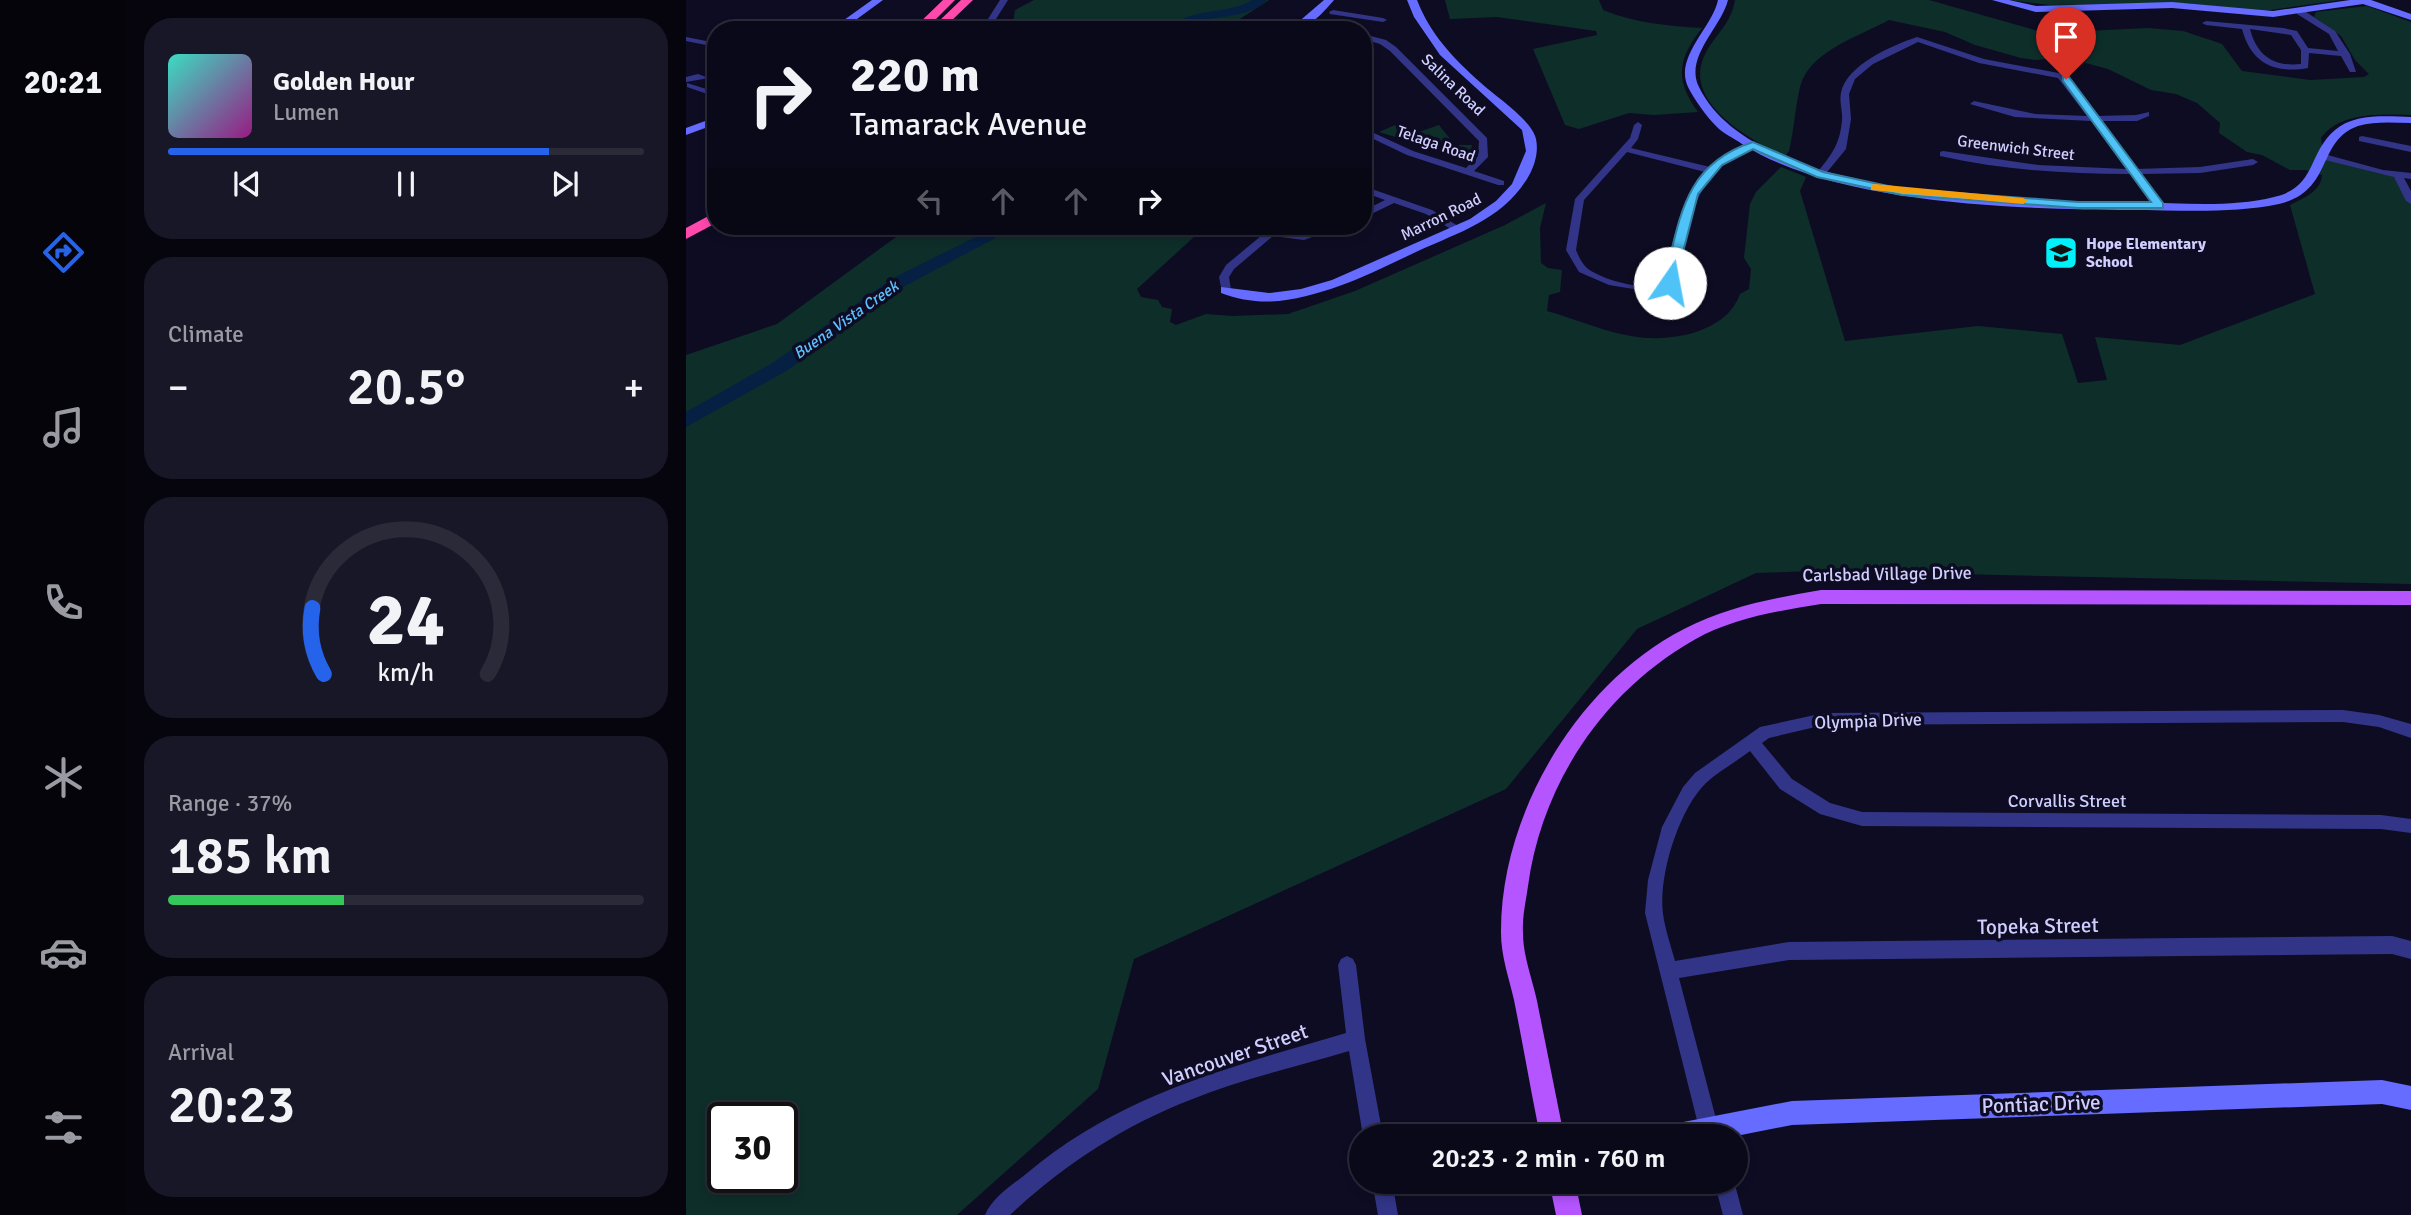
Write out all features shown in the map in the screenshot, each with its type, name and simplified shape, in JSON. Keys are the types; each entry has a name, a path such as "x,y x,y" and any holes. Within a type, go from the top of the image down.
{"highway":[{"path":"928,21 949,0"},
{"path":"946,21 967,0"},
{"path":"686,219 707,206"},
{"path":"686,235 707,222"}],"main road":[{"path":"848,21 878,0"},
{"path":"1304,21 1329,0"},
{"name":"Marron Road","path":"1226,290 1238,295 1261,298 1306,292 1340,281 1458,229 1494,210 1516,188 1528,161 1531,136 1527,129 1437,47 1416,16 1412,0"},
{"path":"1723,0 1718,19 1692,58 1692,83 1701,102 1717,120 1753,145 1794,166 1858,185 1926,194 2078,205 2251,204 2294,195 2310,185 2332,139 2341,130 2371,121 2411,120"},
{"path":"1997,0 2036,9 2172,5 2255,13 2300,12 2363,1 2381,5 2411,18"},
{"path":"686,132 707,124"},
{"name":"Carlsbad Village Drive","path":"1550,1124 1512,937 1516,878 1522,848 1547,784 1564,754 1598,709 1634,672 1686,636 1727,617 1821,597 2411,598"},
{"name":"Pontiac Drive","path":"1746,1124 1792,1114 2382,1092 2411,1098"},
{"path":"1565,1194 1569,1215"}],"street":[{"path":"991,21 1004,0"},
{"path":"1333,12 1382,20"},
{"path":"2300,12 2332,33 2353,71"},
{"path":"1372,29 1390,13"},
{"path":"2206,23 2294,33 2305,50 2305,66 2266,62 2249,43 2246,28"},
{"name":"Salina Road","path":"1372,39 1393,49 1484,140 1486,148 1483,157 1468,172"},
{"path":"1820,175 1841,149 1847,119 1846,94 1851,78 1870,62 1917,39 1982,61 2061,76 2159,206"},
{"path":"687,40 707,43"},
{"path":"2305,50 2346,54"},
{"path":"689,80 707,90"},
{"path":"1974,104 2026,117 2137,118 2146,114"},
{"path":"1638,125 1634,139 1580,199 1571,250 1584,270 1619,284 1657,290 1670,283 1690,200 1710,170 1729,156 1753,145"},
{"name":"Telaga Road","path":"1372,136 1501,183"},
{"path":"1372,141 1377,139"},
{"path":"2362,139 2411,149"},
{"path":"1625,149 1710,170"},
{"name":"Greenwich Street","path":"1942,154 1969,160 2069,170 2202,170 2253,162"},
{"path":"2324,157 2411,176"},
{"path":"2398,175 2407,186 2411,201"},
{"path":"1372,192 1429,212 1458,229"},
{"path":"1372,210 1394,199"},
{"path":"1226,290 1225,274 1247,250 1266,235"},
{"path":"1286,235 1310,235"},
{"name":"Olympia Drive","path":"1707,1124 1654,913 1656,880 1670,827 1689,792 1701,778 1765,732 1824,719 2343,716 2379,721 2411,731"},
{"name":"Corvallis Street","path":"1751,741 1786,784 1826,809 1862,819 2381,822 2411,827"},
{"name":"Topeka Street","path":"1667,971 1789,951 2392,945 2411,950"},
{"path":"1347,965 1371,1124"},
{"name":"Vancouver Street","path":"995,1215 1057,1161 1104,1131 1190,1090 1356,1039"},
{"path":"1384,1194 1388,1215"},
{"path":"1727,1194 1733,1215"}],"green space":[{"path":"1034,0 1269,0 1237,21 1013,21 1015,10"},
{"path":"1445,0 1599,0 1603,10 1627,18 1702,28 1688,50 1682,69 1685,89 1698,112 1654,115 1629,113 1579,129 1565,125 1533,49 1597,35 1596,31 1497,17 1450,19"},
{"path":"1735,0 1929,0 2045,33 2148,28 2183,31 2222,44 2242,71 2310,80 2364,77 2369,74 2355,60 2341,36 2314,17 2316,12 2367,6 2411,22 2411,115 2375,115 2350,119 2339,123 2321,138 2324,157 2398,175 2411,201 2411,584 1913,573 1912,568 1756,573 1637,629 1506,789 1134,959 1098,1089 957,1215 686,1215 686,355 777,324 899,235 1196,235 1137,289 1141,297 1158,300 1162,307 1172,309 1170,322 1176,325 1206,314 1288,314 1355,291 1505,225 1546,203 1540,228 1541,263 1548,268 1562,270 1560,292 1549,295 1547,311 1626,335 1651,338 1682,336 1711,326 1733,307 1740,294 1749,289 1751,269 1744,258 1750,204 1756,192 1781,167 1806,177 1800,191 1845,341 1978,326 2062,334 2078,383 2107,380 2095,337 2180,345 2315,294 2290,205 2315,190 2322,175 2306,170 2290,170 2262,155 2247,152 2219,133 2220,123 2197,103 2176,94 2151,90 2108,69 2063,57 2037,60 2021,58 1975,45 1945,32 1889,20 1824,54 1805,74 1798,95 1789,151 1785,156 1741,132 1714,107 1705,93 1700,78 1702,62 1724,26"},
{"path":"2008,0 2341,0 2263,11 2184,3 2050,5"},
{"path":"1395,125 1413,134 1439,125 1455,145 1472,145 1471,153 1478,154 1476,156 1416,136 1402,139 1379,132"}],"waterway":[{"name":"Buena Vista Creek","path":"1187,21 1239,11 1261,0"},
{"name":"Buena Vista Creek","path":"686,421 781,366 899,282 992,235"}],"slow traffic":[{"path":"1875,187 1902,192 2023,201"}],"place":[{"name":"Hope Elementary School","path":"2061,253"}],"route":[{"path":"1670,283 1670,274 1693,194 1718,163 1753,145 1767,154 1820,175 1902,192 2078,205 2159,206 2066,79"}]}
